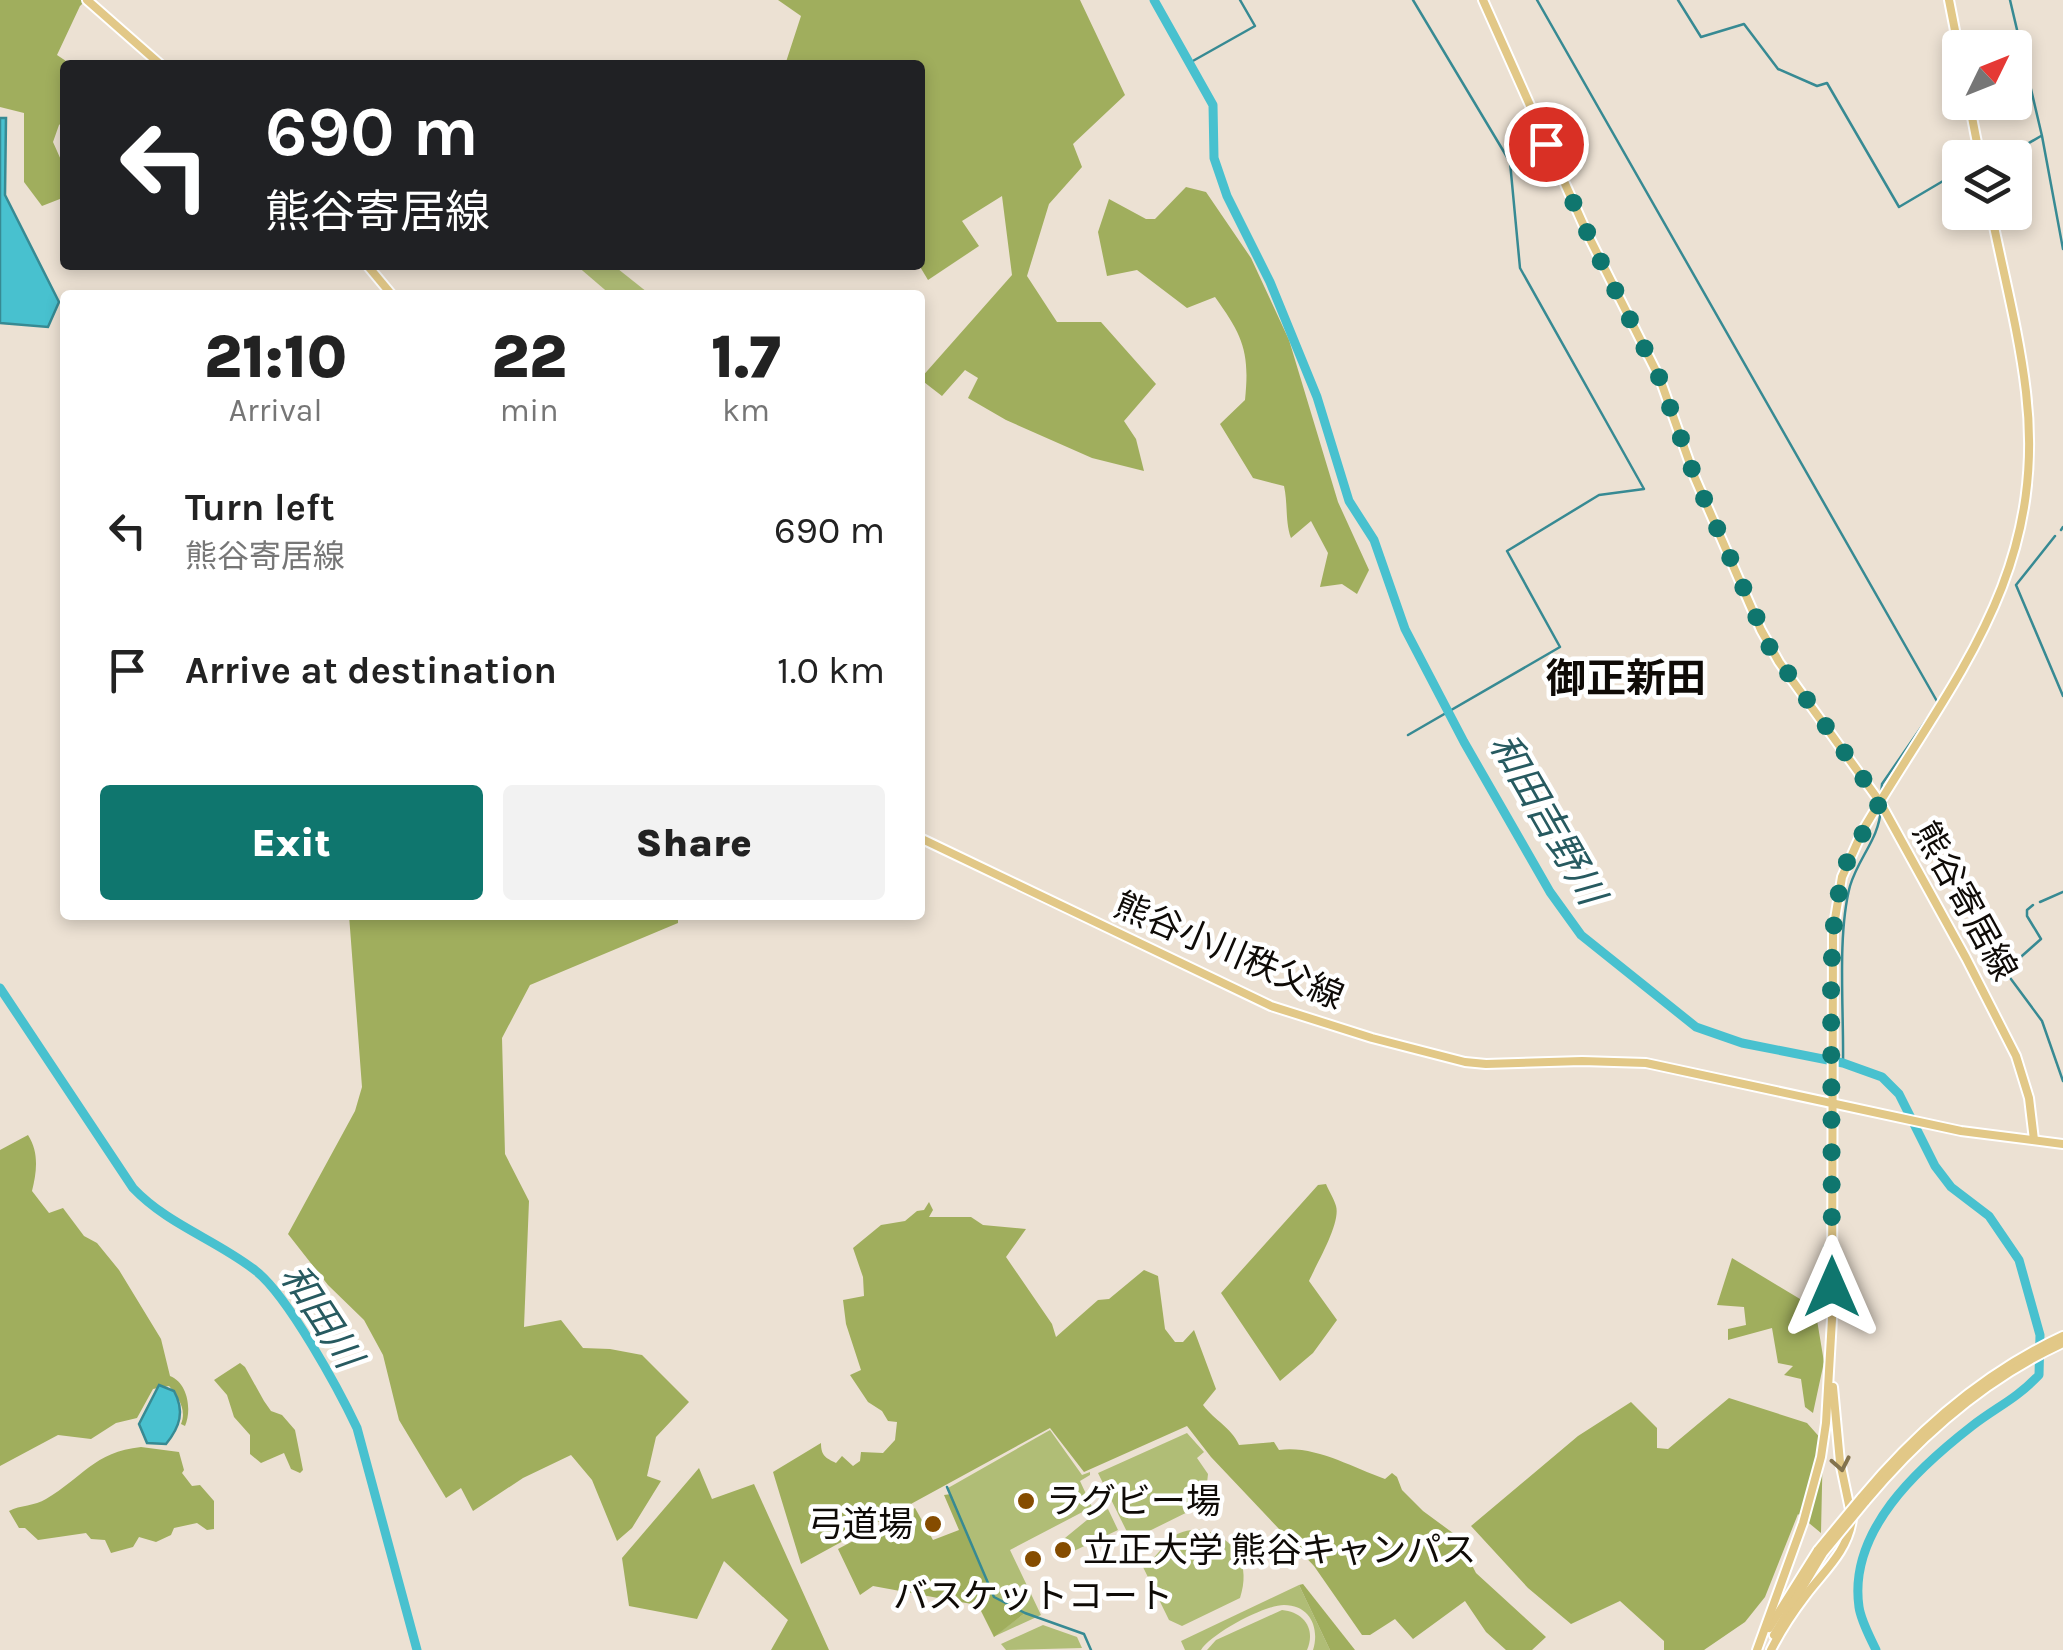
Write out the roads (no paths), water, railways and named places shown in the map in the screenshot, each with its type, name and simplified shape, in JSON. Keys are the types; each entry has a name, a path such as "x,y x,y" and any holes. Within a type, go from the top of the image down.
{"main road":[{"path":"87,0 155,60"},
{"name":"熊谷寄居線","path":"1483,0 1586,233 1660,379 1695,478 1761,630 1779,662 1881,800 1966,958 2016,1056 2034,1140"},
{"path":"1949,0 1955,30"},
{"path":"1769,1650 1840,1552 1852,1520 1835,1424 1831,1367 1831,973 1838,893 1847,862 1881,800 1981,639 2000,598 2020,530 2027,488 2026,392 1994,230"},
{"path":"371,270 388,290"},
{"name":"熊谷小川秩父線","path":"925,840 1174,962 1311,1020 1464,1062 1646,1063 1925,1124 2063,1144"},
{"path":"1758,1650 1784,1600 1863,1500 1941,1423 2020,1362 2060,1341"},
{"path":"1758,1650 1816,1476 1831,1367"},
{"path":"1769,1650 1820,1551"}],"water":[{"path":"0,118 6,118 5,195 59,302 48,327 0,323"},
{"path":"159,1385 174,1391 180,1412 178,1425 166,1444 147,1443 139,1424"}],"waterway":[{"name":"和田吉野川","path":"1154,0 1213,105 1214,158 1227,196 1270,282 1317,397 1349,501 1374,540 1405,629 1550,892 1581,935 1696,1027 1742,1043 1843,1063 1882,1077 1899,1094 1935,1166 1951,1187 1989,1216 2019,1260 2040,1335 2039,1375 1930,1461 1876,1527 1858,1579 1860,1612 1876,1650"},
{"path":"1191,62 1255,26 1240,0"},
{"path":"1408,735 1560,647 1507,551 1599,495 1644,489 1520,268 1510,162 1413,0"},
{"path":"1537,0 1938,703 1882,784 1881,795"},
{"path":"1678,0 1701,37 1744,24 1778,69 1817,86 1827,83 1899,207 1942,182"},
{"path":"2010,0 2063,249"},
{"path":"2032,141 2041,136"},
{"path":"2055,536 2016,585 2063,696"},
{"path":"1843,1063 1842,950 1846,906 1854,875 1877,829 1881,808"},
{"path":"2040,902 2063,892"},
{"path":"2033,905 2027,916 2041,939 2005,971 2042,1021 2063,1081"},
{"name":"和田川","path":"0,988 133,1188 162,1212 225,1250 269,1283 326,1368 357,1428 417,1650"},
{"path":"947,1487 994,1597 1025,1613 1084,1634 1091,1650"}],"place":[{"name":"ラグビー場","path":"1026,1501"},
{"name":"弓道場","path":"933,1524"},
{"name":"立正大学 熊谷キャンパス","path":"1063,1550"},
{"name":"バスケットコート","path":"1033,1559"}],"district":[{"name":"御正新田","path":"1626,678"}]}
